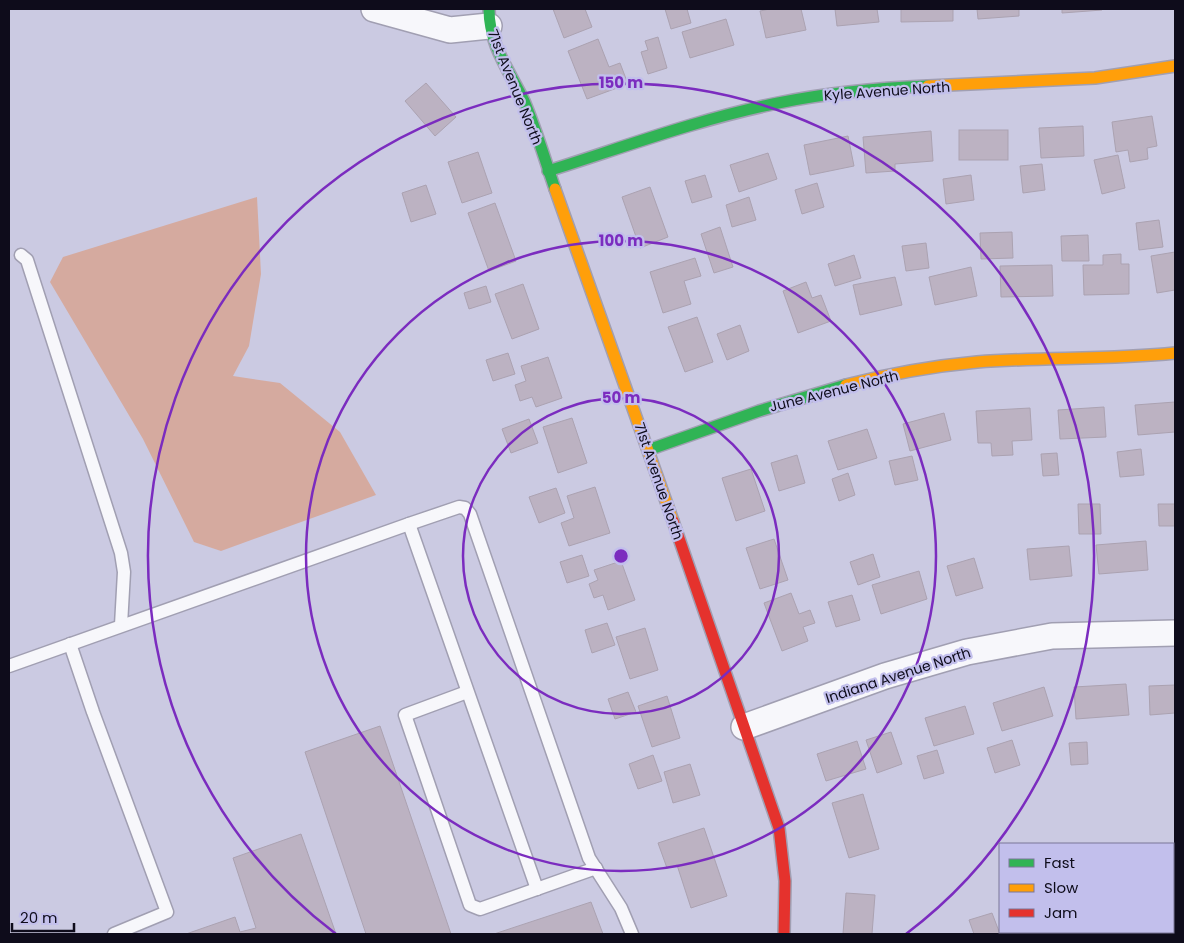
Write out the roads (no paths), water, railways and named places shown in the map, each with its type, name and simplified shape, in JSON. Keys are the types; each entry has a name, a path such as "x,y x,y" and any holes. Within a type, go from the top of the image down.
{"street":[{"path":"374,9 450,30 489,17"},
{"name":"71st Avenue North","path":"489,17 495,47 524,102 648,450 779,828 786,870 787,909 784,934"},
{"name":"Kyle Avenue North","path":"548,171 688,126 771,104 855,91 1067,82 1175,66"},
{"name":"June Avenue North","path":"648,450 783,402 866,379 950,365 1175,353"},
{"name":"Indiana Avenue North","path":"744,728 885,676 967,652 1052,636 1175,633"}],"lane":[{"path":"21,254 27,260 120,553 124,572 120,625"},
{"path":"9,666 120,625 409,524 459,507 465,508 470,514 589,858 621,908 632,934"},
{"path":"409,524 537,889"},
{"path":"70,644 93,712 167,912 114,934"},
{"path":"468,692 405,715 470,905 480,909 596,868"}]}
